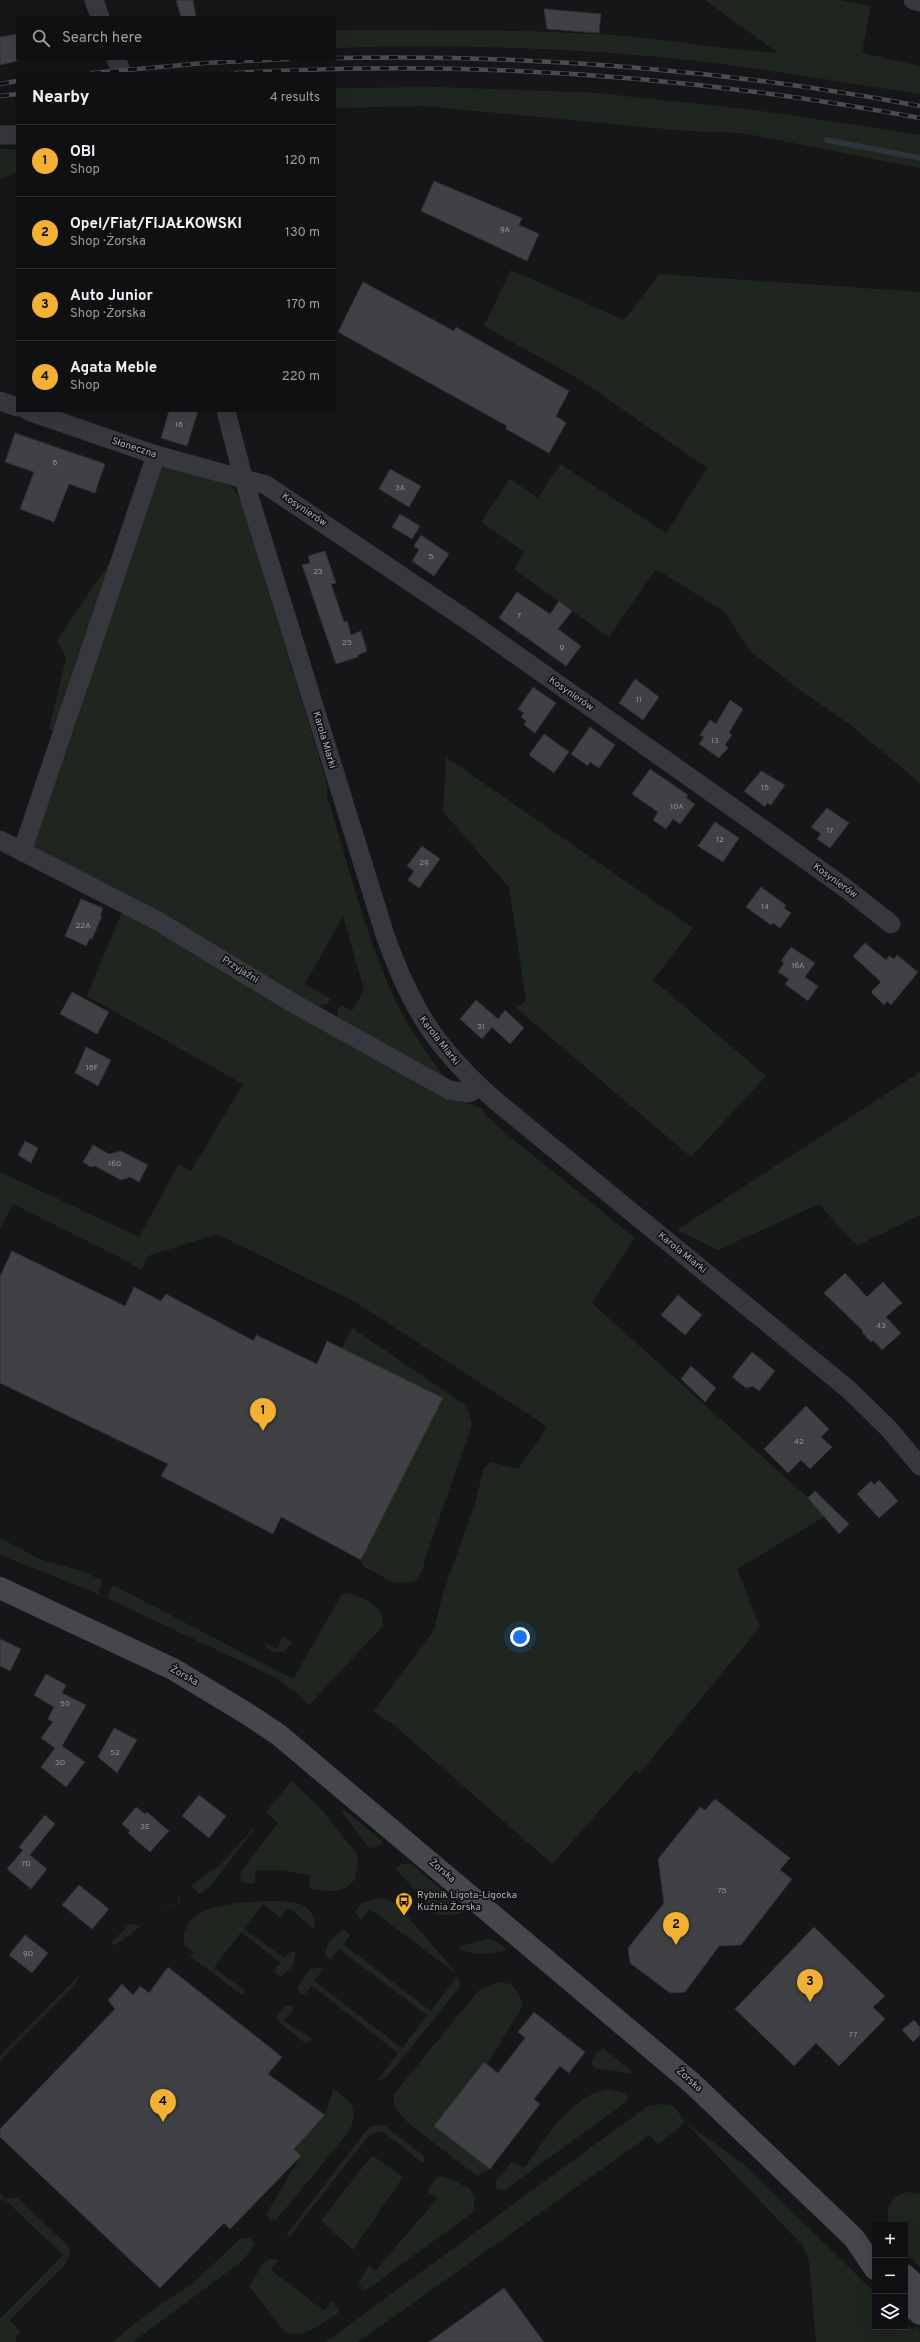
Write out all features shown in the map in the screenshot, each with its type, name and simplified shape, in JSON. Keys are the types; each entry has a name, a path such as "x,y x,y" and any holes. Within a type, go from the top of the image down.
{"main road":[{"name":"Żorska","path":"0,1588 172,1669 246,1713 279,1735 692,2082 854,2238 872,2265"},
{"name":"Żorska","path":"854,2238 872,2249"},
{"path":"908,2278 920,2289"},
{"path":"908,2303 920,2314"}],"street":[{"path":"94,0 100,16"},
{"path":"913,0 920,2"},
{"path":"116,60 122,72"},
{"path":"0,135 16,135"},
{"path":"0,401 16,407"},
{"name":"Słoneczna","path":"31,412 156,455 194,466 243,477"},
{"name":"Karola Miarki","path":"226,412 243,477 394,960 412,1002 430,1032 453,1060 480,1087 833,1376 876,1416 920,1466"},
{"path":"22,852 156,455"},
{"name":"Kosynierów","path":"243,477 266,485 470,622 746,817 891,924"},
{"name":"Przyjaźni","path":"0,840 156,920 293,1003 449,1090 469,1094 480,1087"}],"shaded area":[{"path":"705,0 840,0 871,6 862,53 920,66 920,94 760,69 687,60 587,51 486,47 336,48 336,30 562,32 664,40 732,49 778,53"},
{"path":"440,87 597,93 753,110 920,135 920,168 742,133 686,131 425,106 336,108 336,88"},
{"path":"0,149 16,149 16,172 0,179"},
{"path":"511,270 624,320 659,274 920,292 920,783 848,723 801,691 749,650 725,612 656,569 609,637 514,569 524,552 481,522 510,479 538,498 560,464 666,533 707,468 579,379 484,326"},
{"path":"147,458 227,484 232,487 240,499 327,784 327,796 359,904 377,957 404,1018 435,1063 446,1082 338,1021 337,1010 341,1005 352,1011 364,990 343,916 305,984 331,999 327,1004 313,1008 33,847 65,737 49,729 66,658 57,640 115,555"},
{"path":"446,757 693,928 653,980 766,1076 691,1157 516,1008 526,1001 509,887 443,812"},
{"path":"122,912 454,1099 481,1108 487,1116 508,1135 635,1238 592,1303 827,1515 737,1569 760,1627 640,1773 636,1770 552,1864 394,1725 373,1711 434,1630 443,1593 474,1506 484,1468 491,1462 518,1469 546,1429 542,1423 357,1303 217,1234 148,1256 141,1271 127,1261 13,1204 0,1229 0,1172 139,1237 179,1164 191,1171 243,1084 87,996"},
{"path":"920,1072 920,1215 858,1245 847,1236 819,1204 718,1250 677,1230"},
{"path":"352,1328 467,1406 472,1425 426,1556 422,1572 414,1582 394,1583 363,1566 361,1560 443,1398 341,1349"},
{"path":"0,1538 42,1560 84,1572 103,1581 98,1594 0,1555"},
{"path":"113,1585 293,1679 342,1594 352,1594 358,1596 374,1605 382,1615 383,1626 309,1705 298,1694 276,1678 107,1598"},
{"path":"282,1637 293,1642 284,1652 272,1652 265,1646 264,1642 277,1649"},
{"path":"292,1781 321,1809 357,1854 358,1862 355,1879 346,1888 334,1891 322,1891 309,1888 310,1875 279,1870 255,1870 255,1883 247,1884 240,1880 241,1871 278,1823 266,1813 261,1818"},
{"path":"343,1809 383,1843 370,1849 342,1813"},
{"path":"249,1826 253,1830 210,1887 200,1894 190,1886 220,1865 251,1831"},
{"path":"403,1864 411,1864 467,1911 451,1915 437,1915 395,1868"},
{"path":"179,1893 180,1901 154,1917 178,1901"},
{"path":"381,1898 396,1903 458,1975 370,1909 361,1920 355,1912 362,1903"},
{"path":"263,1901 290,1902 305,1907 311,1912 315,1930 289,1908 280,1917 263,1904 244,1929 284,1958 290,1952 295,1952 294,1960 290,1969 281,1977 275,1973 276,1968 281,1963 241,1932 214,1968 245,1991 242,1995 190,1956 194,1952 184,1945 185,1932 190,1922 199,1914 211,1909 224,1905"},
{"path":"151,1919 116,1945 110,1944 129,1924 140,1926"},
{"path":"344,1930 351,1935 344,1945 431,2011 458,1975 460,1987 388,2076 376,2082 398,2053 312,1986 305,1994 300,1994 297,1988 310,1969 317,1967 323,1970 314,1981 402,2048 427,2015 339,1949 331,1959 326,1957 326,1948 330,1941"},
{"path":"487,1939 498,1942 507,1950 482,1954 470,1953 458,1949 464,1945"},
{"path":"79,1975 71,1989 0,2061 0,2056"},
{"path":"499,1982 511,1984 519,1994 523,2006 487,2064 484,2062 435,2126 490,2169 477,2176 409,2124 395,2108 393,2095 478,1991"},
{"path":"292,2005 293,2010 284,2021 312,2038 306,2044 278,2021 277,2015 284,2006"},
{"path":"603,2048 635,2074 595,2068 591,2063 597,2053"},
{"path":"333,2089 340,2093 350,2103 354,2113 352,2126 348,2133 276,2220 270,2220 267,2213 301,2156 294,2149 325,2115"},
{"path":"608,2089 625,2093 628,2097 626,2102 505,2190 496,2188 495,2182 512,2162 524,2168 551,2131 570,2109 581,2100 594,2093"},
{"path":"661,2104 674,2106 685,2122 658,2145 650,2135 358,2342 326,2342 647,2107"},
{"path":"685,2122 745,2165 872,2290 872,2330 908,2330 908,2325 912,2329 917,2327 920,2330 920,2342 816,2342 809,2262 803,2246"},
{"path":"379,2125 385,2126 424,2156 425,2162 422,2163 384,2132 375,2133 367,2138 290,2236 286,2235 369,2127"},
{"path":"372,2155 403,2177 353,2250 321,2221"},
{"path":"443,2176 469,2188 475,2197 473,2212 371,2287 364,2290 358,2283 369,2266 375,2271 437,2199 427,2191 437,2177"},
{"path":"907,2192 920,2194 920,2267 908,2255 908,2222 888,2222 887,2214 890,2204 901,2194"},
{"path":"0,2193 6,2199 17,2197 68,2246 70,2254 65,2265 10,2320 20,2332 15,2338 17,2342 0,2342 0,2319 63,2255 4,2199 0,2200"},
{"path":"245,2238 251,2239 255,2245 242,2261 133,2342 112,2342 155,2308 192,2284 239,2240"},
{"path":"270,2259 279,2260 271,2270 324,2311 332,2301 339,2310 337,2314 319,2326 305,2332 292,2334 285,2332 249,2286 263,2264"}],"building":[{"path":"176,0 193,0 196,16 181,16"},
{"path":"544,9 601,14 599,33 547,29"},
{"path":"16,34 17,61 0,65 0,37"},
{"path":"434,181 522,218 519,225 539,234 527,261 421,211"},
{"path":"363,282 454,331 456,327 569,391 556,416 566,423 549,453 506,429 507,426 338,332"},
{"path":"169,412 198,412 187,446 161,438"},
{"path":"15,433 105,464 95,493 69,484 54,522 20,509 34,472 5,462"},
{"path":"390,469 421,486 409,507 379,489"},
{"path":"400,514 420,526 412,539 392,527"},
{"path":"421,535 449,554 434,576 412,561 419,550 414,546"},
{"path":"325,551 336,583 331,584 344,622 347,621 351,635 361,631 367,651 358,655 358,657 336,664 302,565 310,563 308,556"},
{"path":"517,592 550,614 559,601 572,611 558,629 581,646 566,666 499,618"},
{"path":"635,679 659,697 643,720 619,703"},
{"path":"533,687 556,703 535,733 524,725 526,721 521,717 524,713 518,709"},
{"path":"730,700 743,709 729,733 732,735 725,745 728,748 719,758 699,744 704,737 700,735 710,720 716,724"},
{"path":"590,727 615,745 599,768 590,762 588,766 571,754"},
{"path":"544,734 569,752 554,773 529,755"},
{"path":"650,769 688,795 686,798 695,804 680,824 673,819 666,829 653,820 658,812 632,794"},
{"path":"761,771 785,785 771,805 767,803 765,807 744,791"},
{"path":"827,808 849,823 830,848 817,839 821,834 811,827"},
{"path":"715,822 739,838 723,862 698,846"},
{"path":"422,846 440,859 419,888 408,880 414,871 407,866"},
{"path":"761,887 786,905 784,908 791,913 780,928 773,923 771,925 746,907"},
{"path":"81,899 103,908 100,916 102,916 92,939 90,938 86,946 65,936"},
{"path":"865,943 886,960 889,956 894,959 897,955 918,972 891,1005 887,1001 884,1005 871,992 881,982 853,956"},
{"path":"791,947 815,963 805,977 818,986 808,1001 785,984 789,979 778,972 784,963 781,961"},
{"path":"72,992 109,1012 97,1034 60,1014"},
{"path":"476,1000 498,1019 505,1010 524,1028 510,1044 492,1027 482,1039 460,1019"},
{"path":"86,1047 111,1060 98,1086 75,1073"},
{"path":"25,1141 38,1148 31,1163 18,1155"},
{"path":"93,1145 109,1154 121,1151 148,1165 139,1182 130,1177 121,1180 95,1166 91,1167 83,1162"},
{"path":"12,1251 125,1306 134,1287 161,1301 166,1294 254,1341 256,1335 317,1364 327,1341 443,1398 361,1560 281,1517 273,1534 161,1476 168,1464 0,1383 0,1276"},
{"path":"845,1273 867,1297 883,1282 902,1303 886,1317 901,1333 882,1350 873,1340 871,1342 862,1332 863,1331 824,1293"},
{"path":"678,1295 702,1315 685,1335 661,1315"},
{"path":"752,1352 775,1371 759,1391 753,1386 746,1388 732,1377"},
{"path":"691,1366 716,1388 705,1402 681,1379"},
{"path":"806,1406 829,1429 821,1437 832,1447 810,1469 801,1460 788,1473 764,1449"},
{"path":"879,1480 898,1501 879,1518 857,1494 871,1481 874,1485"},
{"path":"815,1491 849,1524 839,1534 808,1498"},
{"path":"0,1639 21,1649 10,1671 0,1666"},
{"path":"46,1674 66,1685 62,1693 86,1705 62,1746 85,1762 66,1787 41,1767 55,1748 41,1738 53,1722 48,1719 54,1707 34,1695"},
{"path":"114,1728 137,1740 117,1773 98,1757"},
{"path":"199,1795 226,1816 209,1838 182,1816"},
{"path":"715,1799 790,1858 780,1870 792,1879 741,1945 719,1946 685,1992 670,1993 630,1963 628,1948 664,1903 658,1859 700,1807 705,1810"},
{"path":"136,1807 145,1814 147,1812 169,1831 150,1852 128,1833 130,1831 122,1824"},
{"path":"45,1815 55,1824 30,1855 47,1869 31,1889 7,1869 23,1850 19,1847"},
{"path":"79,1885 109,1909 92,1929 62,1905"},
{"path":"814,1927 885,1996 873,2007 885,2019 839,2066 816,2043 794,2066 735,2009"},
{"path":"25,1935 48,1953 32,1973 9,1955"},
{"path":"168,1967 282,2057 268,2074 325,2115 294,2149 301,2156 230,2229 224,2223 160,2288 0,2137 0,2129 115,2009 108,2000 122,1984 133,1995 140,1986 149,1993"},
{"path":"534,2012 585,2052 569,2073 560,2066 534,2099 540,2104 490,2169 434,2126 484,2062 498,2073 525,2038 518,2032"},
{"path":"914,2020 920,2027 920,2035 913,2042 902,2030"},
{"path":"504,2288 544,2342 429,2342"}],"waterway":[{"path":"827,140 920,158"}],"railway":[{"path":"336,58 408,57 482,59 629,67 775,83 847,93 920,106"},
{"path":"103,72 205,63 267,60"},
{"path":"258,72 322,69 408,68 580,74 750,91 835,103 920,118"},
{"path":"0,84 16,81"},
{"path":"0,96 16,94"}],"place":[{"name":"OBI","path":"263,1431"},
{"name":"Rybnik Ligota-Ligocka Kuźnia Żorska","path":"404,1916"},
{"name":"Opel/Fiat/FIJAŁKOWSKI","path":"676,1945"},
{"name":"Auto Junior","path":"810,2002"},
{"name":"Agata Meble","path":"163,2122"}]}
